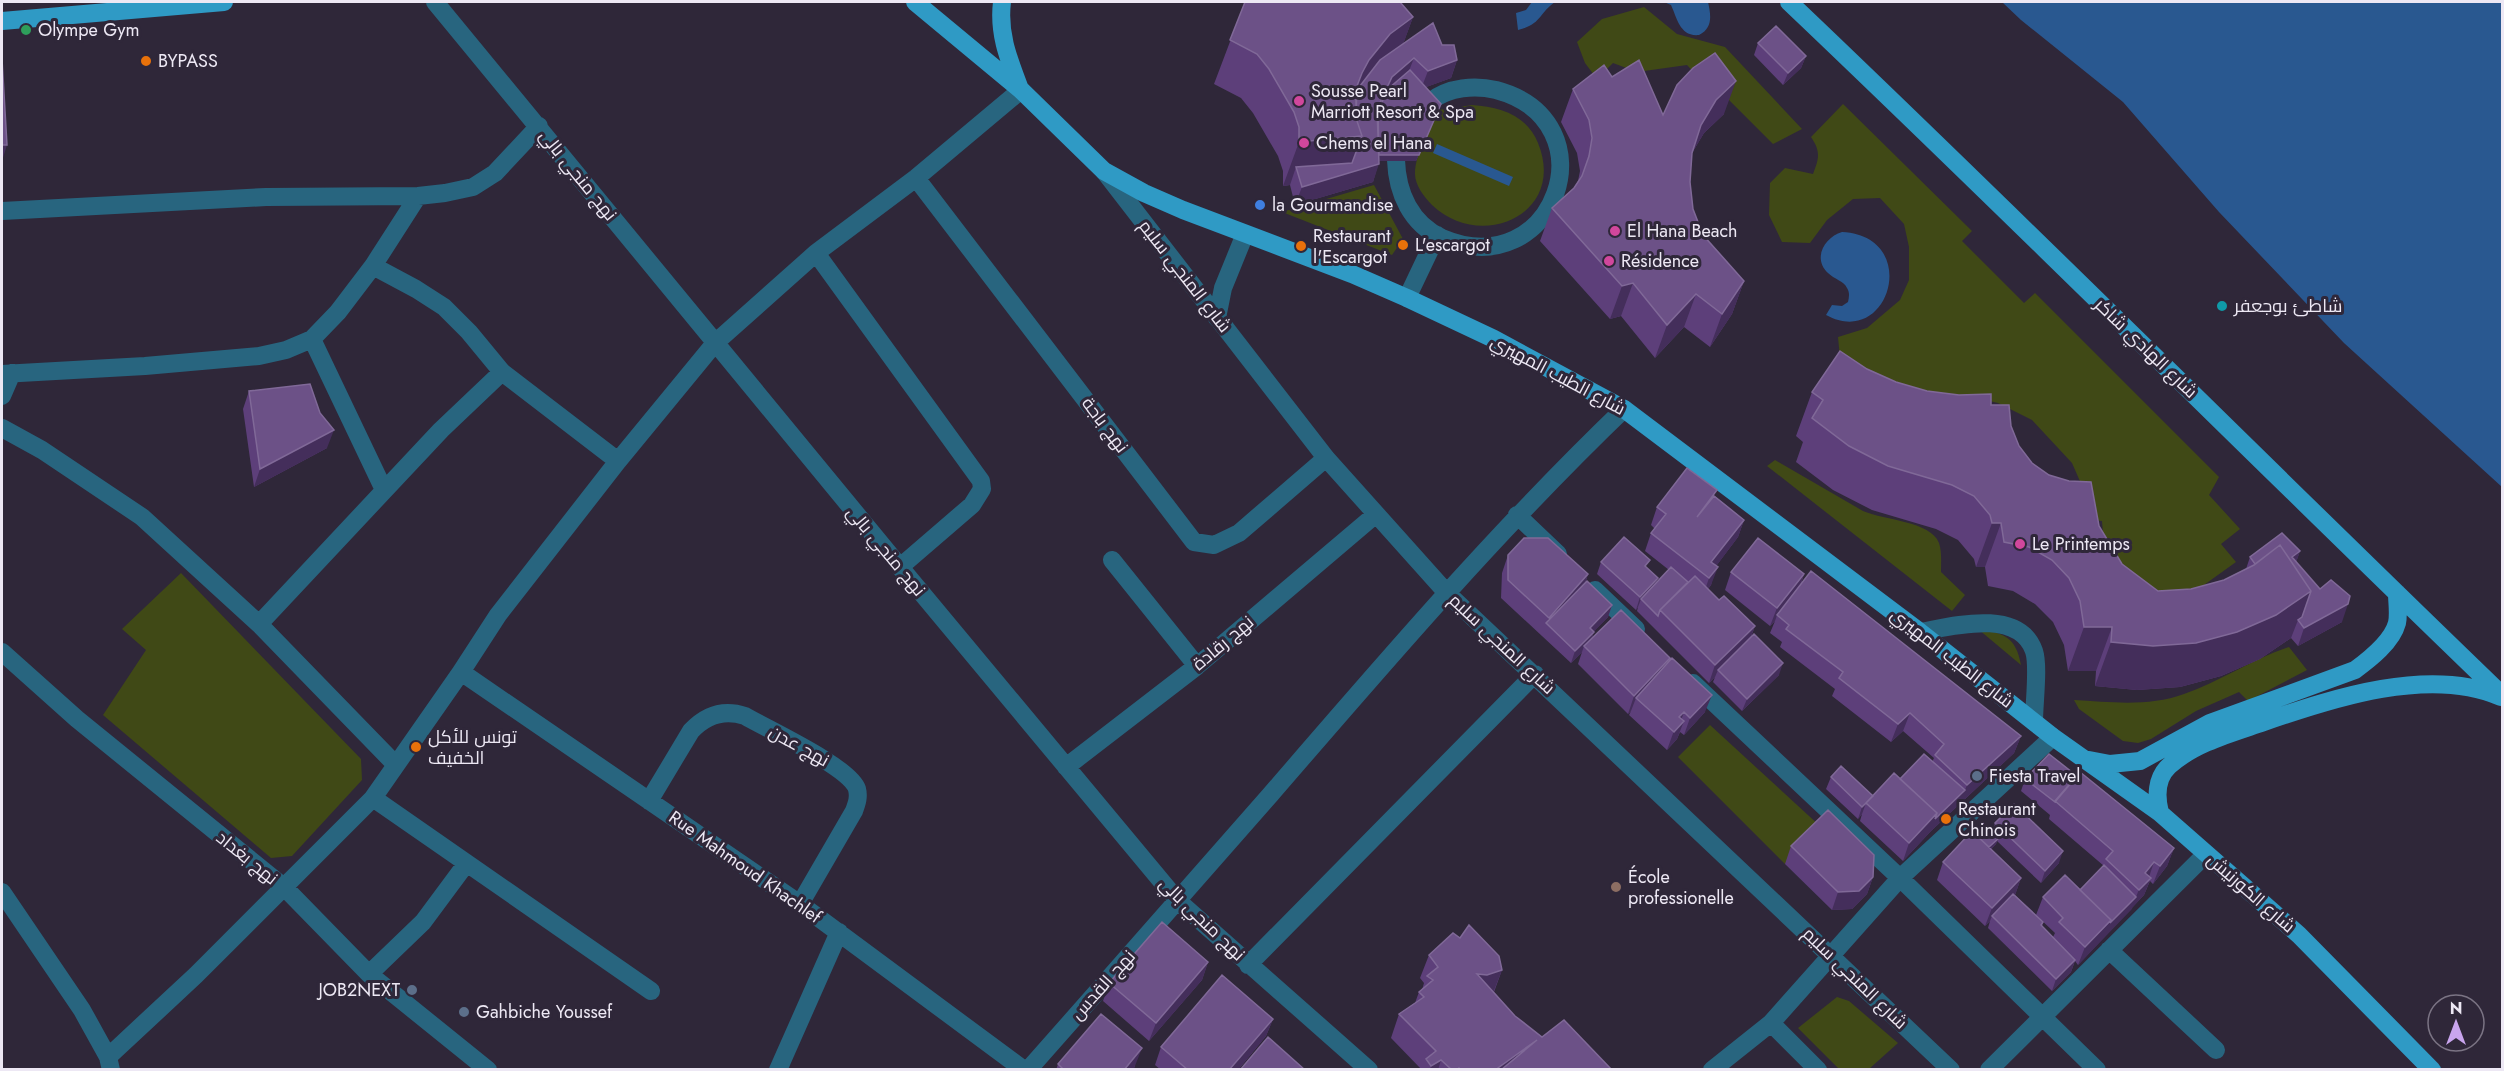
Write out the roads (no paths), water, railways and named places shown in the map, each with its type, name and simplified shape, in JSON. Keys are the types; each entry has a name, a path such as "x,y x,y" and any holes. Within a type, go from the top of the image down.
{"main road":[{"path":"2,21 224,2"},
{"name":"شارع الطيب المهيري","path":"915,2 1021,90 1104,171 1144,193 1352,274 1407,298 1494,339 1624,409 1920,632 2053,737"},
{"path":"1002,2 1002,36 1021,90"},
{"name":"شارع الهادي شاكر","path":"1789,2 1944,150 2502,696"},
{"path":"2081,758 2110,764 2140,761 2210,723 2355,670 2371,659 2388,639 2397,623 2397,593"},
{"path":"2160,813 2158,790 2161,778 2168,767 2219,737 2321,702 2369,690 2440,685 2469,686 2502,696"},
{"name":"شارع الكورنيش","path":"2053,737 2160,813 2299,935 2432,1070"}],"street":[{"name":"نهج منجي بالي","path":"435,2 1178,901 1369,1070"},
{"path":"1396,160 1401,195 1414,217 1437,235 1474,247 1498,245 1522,236 1541,221 1554,200 1561,176 1559,151 1550,127 1534,108 1513,94 1483,87 1459,88 1431,101"},
{"path":"2,892 82,1010 110,1063 373,798 498,615 618,460 715,343 816,253 916,177 1021,90"},
{"path":"2,211 266,197 418,196 473,187 495,174 539,126"},
{"name":"شارع المنجي سليم","path":"1104,171 1326,458 1446,592 1951,1070"},
{"name":"نهج باجة","path":"916,177 1194,542 1214,545 1239,533 1326,458"},
{"path":"2,396 7,374 145,366 259,356 286,350 312,339 338,312 373,266 418,196"},
{"path":"1217,318 1223,288 1245,234"},
{"path":"1407,298 1437,235"},
{"path":"816,253 981,481 982,489 972,505 900,567"},
{"path":"373,266 416,289 444,308 469,332 502,372 618,460"},
{"path":"312,339 384,490"},
{"path":"259,624 441,430 502,372"},
{"name":"نهج القدس","path":"1026,1070 1178,901 1446,592 1517,515 1624,409"},
{"path":"2,428 42,450 142,517 259,624 396,765"},
{"name":"نهج رقادة","path":"1066,767 1197,666 1376,515"},
{"path":"1517,515 1568,564"},
{"path":"1112,561 1197,666"},
{"path":"1585,580 1653,644"},
{"path":"1920,632 1983,623 2007,625 2028,640 2035,652 2037,669 2034,688 2034,722"},
{"name":"نهج بغداد","path":"2,651 77,719 285,888 369,974 488,1070"},
{"path":"1679,669 1900,878 2097,1070"},
{"name":"Rue Mahmoud Khachlef","path":"461,672 800,904 1026,1070"},
{"path":"1248,965 1535,674"},
{"name":"نهج عدن","path":"649,801 691,731 698,723 720,713 733,712 745,716 841,770 856,787 858,798 854,811 800,904"},
{"path":"1712,1070 1771,1023 1900,878 2053,737"},
{"path":"373,798 651,991"},
{"path":"1989,1070 2206,854"},
{"path":"369,974 423,922 466,864"},
{"path":"778,1070 839,932"},
{"path":"2109,950 2216,1050"},
{"path":"1771,1023 1818,1070"}],"water":[{"path":"1532,2 1555,2 1536,22 1518,30 1516,13 1526,10"},
{"path":"1664,2 1708,2 1710,16 1707,29 1699,35 1687,33 1680,26 1671,5"},
{"path":"2002,2 2502,2 2502,487 2344,343 2219,212 2123,102"},
{"path":"1437,144 1513,177 1509,186 1433,153"},
{"path":"1842,232 1867,238 1882,252 1889,269 1888,288 1880,305 1867,317 1848,322 1826,315 1832,305 1842,306 1848,302 1849,293 1844,284 1828,273 1821,261 1826,243 1830,238"}],"place":[{"name":"Olympe Gym","path":"26,30"},
{"name":"BYPASS","path":"146,61"},
{"name":"Sousse Pearl Marriott Resort & Spa","path":"1299,101"},
{"name":"Chems el Hana","path":"1304,143"},
{"name":"la Gourmandise","path":"1260,205"},
{"name":"El Hana Beach","path":"1615,231"},
{"name":"L'escargot","path":"1403,245"},
{"name":"Restaurant l'Escargot","path":"1301,246"},
{"name":"Résidence","path":"1609,261"},
{"name":"شاطئ بوجعفر","path":"2222,306"},
{"name":"Le Printemps","path":"2020,544"},
{"name":"تونس للأكل الخفيف","path":"416,747"},
{"name":"Fiesta Travel","path":"1977,776"},
{"name":"Restaurant Chinois","path":"1946,819"},
{"name":"École professionelle","path":"1616,887"},
{"name":"JOB2NEXT","path":"412,990"},
{"name":"Gahbiche Youssef","path":"464,1012"}]}
